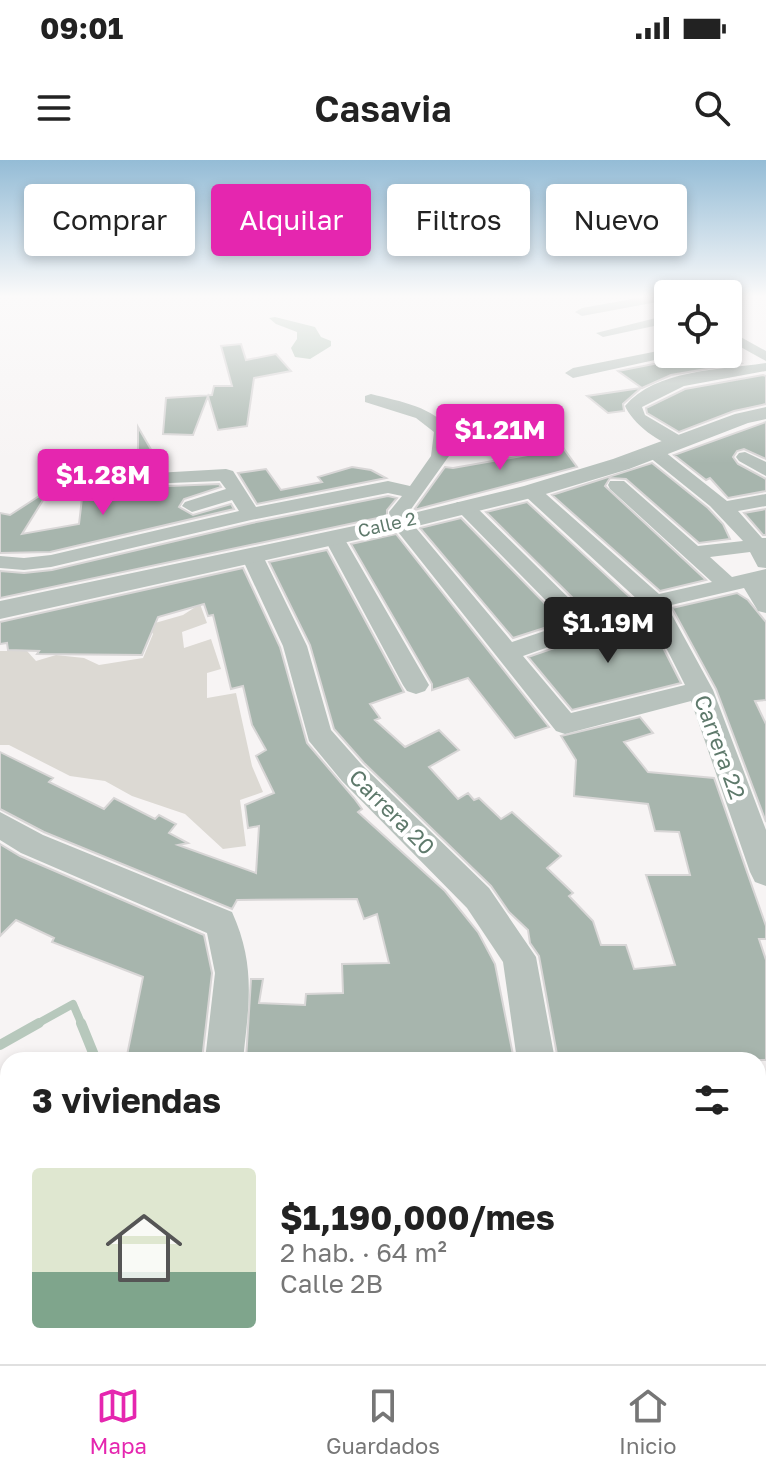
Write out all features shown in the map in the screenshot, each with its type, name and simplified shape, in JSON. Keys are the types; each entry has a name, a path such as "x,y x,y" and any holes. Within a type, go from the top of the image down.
{"street":[{"path":"573,373 654,356"},
{"path":"678,442 638,418 633,406 654,392 681,383 766,367"},
{"path":"429,396 428,404 444,435 444,445 431,473 399,512 401,523 565,724 700,690"},
{"path":"371,399 437,423"},
{"name":"Calle 2","path":"0,610 401,523 531,491 654,452 742,418 766,413"},
{"path":"654,452 721,508 761,561 766,606"},
{"path":"745,457 766,470"},
{"path":"103,482 226,475 251,514"},
{"path":"617,485 726,583"},
{"name":"Calle 2","path":"0,562 24,564 51,561 251,514 388,487 413,493"},
{"name":"Carrera 22","path":"531,491 654,602 700,690 757,827 766,872"},
{"path":"192,506 237,492"},
{"path":"721,508 766,500"},
{"path":"464,506 585,627"},
{"path":"334,538 416,685"},
{"path":"695,553 761,561"},
{"name":"Carrera 20","path":"252,556 295,646 319,734 352,773 478,898 519,957 535,1052"},
{"path":"509,652 654,602 726,583 761,561"},
{"path":"0,824 32,844 220,923 231,944 234,973 225,1052"}],"shaded area":[{"path":"292,351 323,351 310,359 295,357"},
{"path":"200,604 207,623 182,632 184,648 211,639 221,669 207,673 207,698 236,693 252,766 263,792 240,800 246,846 223,849 185,814 132,796 105,781 70,776 9,745 0,745 0,651 27,651 36,661 56,655 84,658 99,665 143,658 153,634 148,625 183,615"}],"building":[{"path":"222,351 243,351 246,360 276,354 291,371 254,378 247,426 218,430 208,396 193,435 163,434 166,398 212,395 214,386 232,386"},
{"path":"654,364 654,368 712,368 671,375 642,388 618,371"},
{"path":"766,376 766,404 734,411 679,432 647,413 646,408 685,389"},
{"path":"641,388 623,404 624,411 608,413 587,396"},
{"path":"766,422 766,459 744,449 737,451 733,457 738,464 766,479 766,491 728,498 710,478 706,480 674,455"},
{"path":"138,427 163,470 138,471"},
{"path":"551,431 577,467 414,510 445,467 539,453 527,433"},
{"path":"652,463 708,508 723,524 730,539 699,543 626,479 610,478 605,486 706,580 660,591 552,495"},
{"path":"352,467 371,470 386,478 257,504 238,473 266,469 281,490 322,482 318,477"},
{"path":"84,481 91,481 96,489 219,484 221,487 184,499 179,507 193,515 231,504 234,509 50,552 0,553 0,513 10,515 50,489 22,534 79,524"},
{"path":"388,496 397,498 387,510 387,516 0,598 0,571 24,573 52,570 252,523"},
{"path":"527,502 632,599 589,614 486,512"},
{"path":"766,509 766,535 763,535 744,513"},
{"path":"461,518 563,622 513,638 420,528"},
{"path":"396,534 549,727 515,738 468,678 432,690 432,684 351,544"},
{"path":"327,550 404,692 370,704 380,718 375,720 405,747 439,730 459,750 429,767 458,799 468,793 474,800 479,798 501,819 512,812 561,856 547,868 573,893 569,896 593,921 601,945 626,945 634,969 675,965 646,875 690,875 679,832 655,831 648,804 574,796 576,760 561,736 640,717 653,733 624,742 648,772 714,778 766,926 766,939 759,939 766,960 766,1052 557,1052 539,956 530,943 528,930 509,912 491,886 364,763 334,729 310,645 269,562"},
{"path":"243,568 280,647 307,743 354,798 362,809 358,812 445,891 478,932 495,964 512,1052 246,1052 251,979 263,979 259,1003 305,1005 306,994 343,993 342,964 389,963 377,914 364,919 357,899 237,900 232,909 44,832 0,809 0,752 53,778 49,782 104,809 114,798 155,819 159,815 176,824 169,833 188,843 178,845 256,873 259,826 248,828 245,805 274,793 256,756 266,750 252,725 243,686 231,689 213,615 208,616 204,604 158,617 142,655 37,654 39,651 8,650 7,643 0,644 0,622"},
{"path":"737,593 748,600 766,622 766,700 755,701 766,724 766,822 716,689 672,608"},
{"path":"647,616 681,683 572,710 528,657"},
{"path":"0,844 20,856 204,935 212,973 203,1052 128,1052 143,977 52,942 54,938 16,920 0,936"}],"waterway":[{"path":"35,1025 73,1004 82,1025"},
{"path":"0,1045 39,1023"},
{"path":"81,1023 93,1052"}]}
